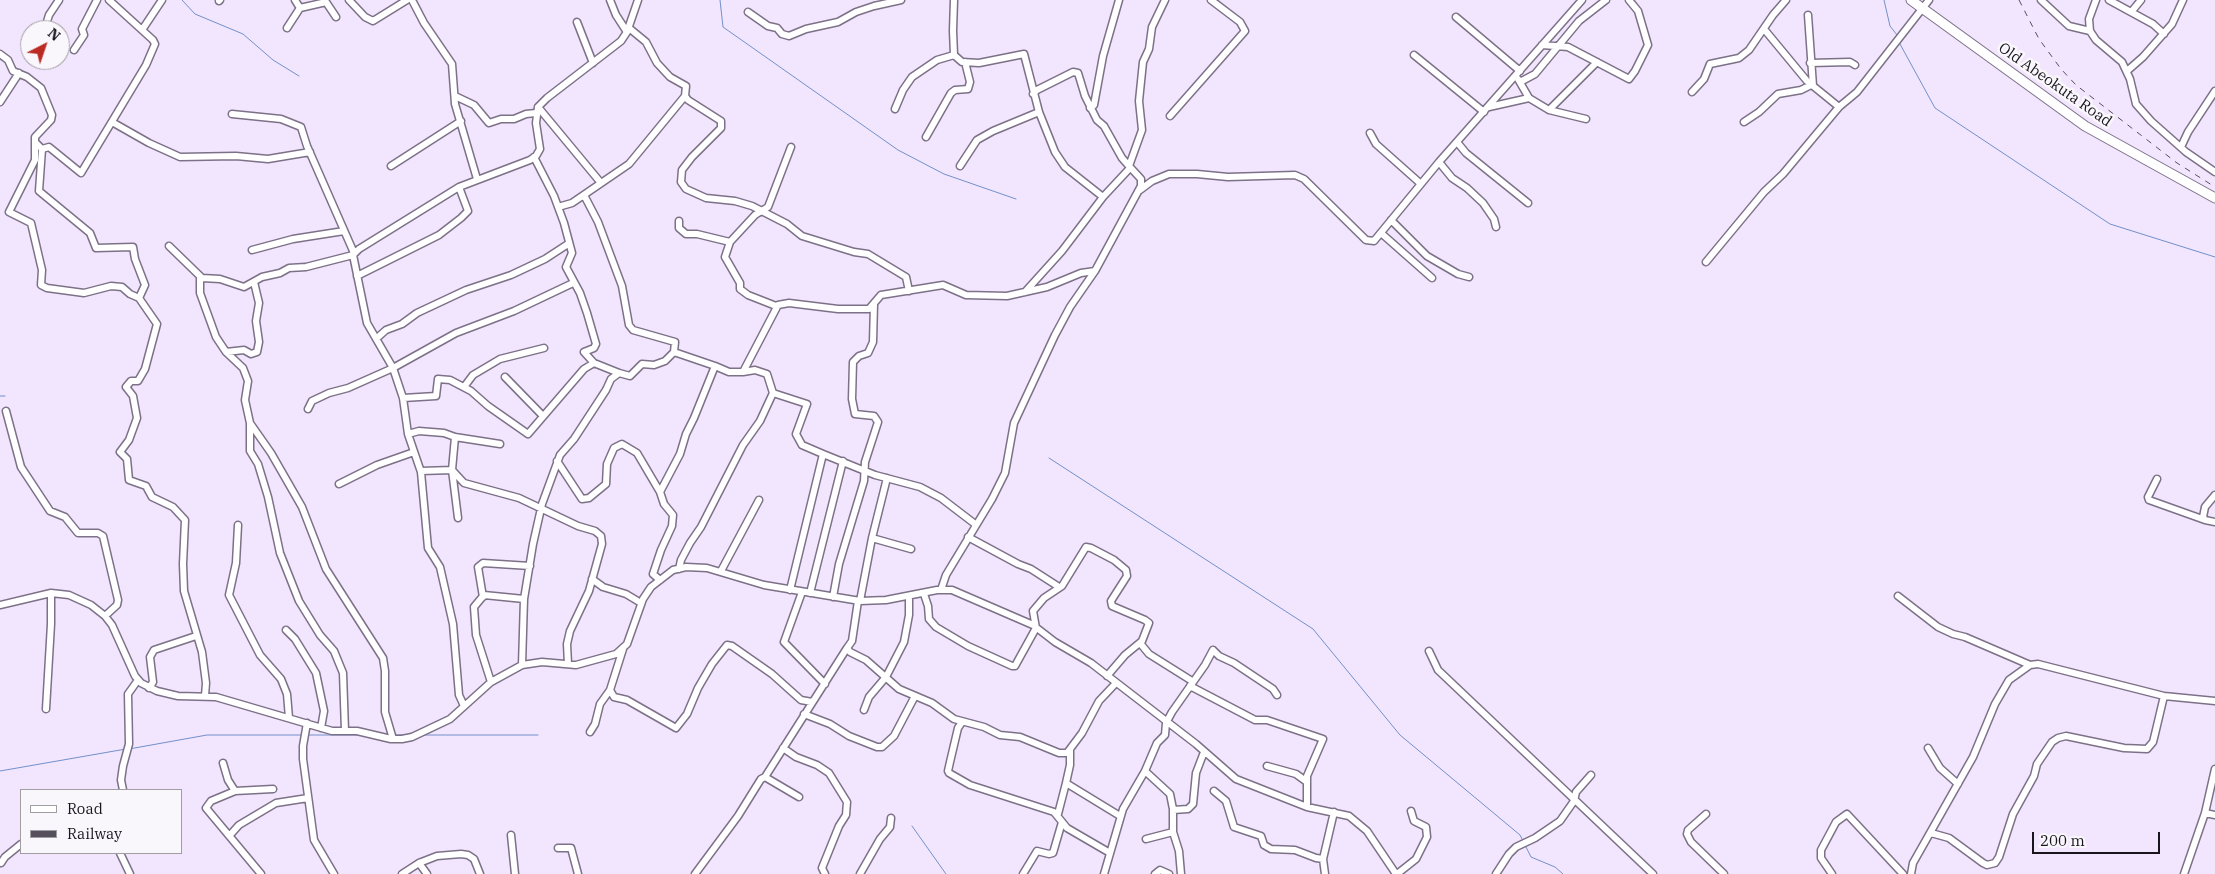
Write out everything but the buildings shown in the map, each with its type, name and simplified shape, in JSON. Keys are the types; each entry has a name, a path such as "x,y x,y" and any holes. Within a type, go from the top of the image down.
{"highway":[{"name":"Old Abeokuta Road","path":"1911,0 2086,126 2215,198"}],"street":[{"path":"47,20 49,14 59,0"},
{"path":"74,50 84,35 82,29 97,0"},
{"path":"35,142 42,148 49,147 81,173 143,71 155,44 109,0"},
{"path":"142,30 162,0"},
{"path":"295,0 300,8"},
{"path":"349,0 365,17 374,21 407,0"},
{"path":"412,0 424,23 450,60 455,104 477,179"},
{"path":"558,207 572,204 629,164 685,96 686,86 670,77 657,63 646,42 628,30 616,15 610,0"},
{"path":"455,96 474,105 488,123 501,119 514,119 537,110 546,98 616,46 628,30 638,0"},
{"path":"748,12 768,26 777,28 782,34 789,36 806,29 838,22 865,9 901,0"},
{"path":"954,0 954,55"},
{"path":"1090,108 1094,105 1103,56 1119,0"},
{"path":"1024,293 1062,251 1130,167 1142,130 1139,101 1143,62 1149,49 1152,27 1165,0"},
{"path":"1170,116 1245,31 1240,22 1211,0"},
{"path":"1139,190 1152,181 1169,174 1228,176 1295,175 1304,179 1366,240 1374,241 1439,162 1582,0"},
{"path":"1520,82 1535,74 1547,57 1561,45 1579,21 1606,0"},
{"path":"1542,45 1568,46 1628,79 1635,72 1648,42 1638,12 1629,0"},
{"path":"1692,92 1704,79 1708,65 1739,58 1745,54 1786,0"},
{"path":"1706,262 1764,192 1783,174 1839,107 1857,92 1928,0"},
{"path":"2041,0 2069,26 2078,30 2090,31"},
{"path":"2096,0 2089,19 2090,31 2096,40 2122,62 2127,71 2136,104 2151,121 2181,148 2215,172"},
{"path":"2109,0 2132,11 2153,24 2164,34"},
{"path":"2132,11 2141,0"},
{"path":"2127,71 2164,34 2178,14 2183,0"},
{"path":"287,28 300,8 326,2 336,17"},
{"path":"1808,16 1812,85"},
{"path":"1456,17 1518,73 1520,82 1529,98 1549,110 1586,118"},
{"path":"577,22 593,63"},
{"path":"1764,29 1776,40 1782,52 1812,85 1839,107"},
{"path":"0,54 8,60 13,71 35,81 41,88 52,115 51,120 37,132 35,137 35,160 9,212 31,223 42,270 40,285 48,288 84,293 111,286 122,287 130,294 139,298 157,324 145,369 138,381 131,381 126,388 133,396 137,418 129,440 120,452 127,459 129,480 146,486 152,497 173,507 185,520 184,592 202,652 206,683 205,696"},
{"path":"895,109 902,90 912,77 937,60 954,55 965,62 979,63 1024,54 1033,94 1059,160 1070,172 1104,197"},
{"path":"1414,55 1486,109"},
{"path":"926,137 951,93 955,90 968,90 970,82 965,62"},
{"path":"1549,110 1597,62"},
{"path":"1810,63 1850,62 1855,65"},
{"path":"941,590 946,575 992,499 1005,473 1014,423 1037,372 1070,306 1095,271 1139,190 1141,179 1122,158 1111,137 1096,120 1078,73 1073,72 1037,90 1033,94"},
{"path":"0,102 19,73"},
{"path":"1744,122 1759,112 1778,94 1802,90 1812,85"},
{"path":"2181,148 2188,132 2215,92"},
{"path":"685,96 695,106 721,121 722,124 685,166 680,179 686,189 706,198 736,201 763,211 787,224 802,236 872,256 906,277 909,291"},
{"path":"1486,109 1529,98"},
{"path":"168,246 200,277 220,280 244,287 262,277 280,273 289,268 306,267 354,254 459,187 534,157 540,149 537,110"},
{"path":"537,110 601,183"},
{"path":"960,166 977,140 993,131 1039,112"},
{"path":"232,114 281,120 301,127 354,254 367,323 394,368 403,398 408,434 421,470 428,548 440,567 444,579 453,624 460,684 459,695 464,706"},
{"path":"391,166 460,121"},
{"path":"112,122 149,143 180,157 236,156 268,159 310,152"},
{"path":"1370,134 1376,144 1421,184"},
{"path":"1457,142 1466,152 1528,203"},
{"path":"791,147 768,207 755,215 730,242 725,257 740,283 740,289 748,295 776,306 790,303 838,309 870,309 881,295 943,285 966,295 995,297 1024,293 1053,285 1081,273 1095,271"},
{"path":"42,148 39,191 90,233 96,248 133,247 135,259 145,285 139,298"},
{"path":"534,157 558,207 572,253 566,267 580,293 596,344 594,348 584,352 594,363 630,376 642,364 654,365 666,361 674,352 675,342 633,330 629,325 622,286 598,222 584,195"},
{"path":"1439,162 1452,178 1467,188 1483,203 1494,219 1496,226"},
{"path":"357,276 438,234 461,218 468,211 459,187"},
{"path":"1390,220 1428,256 1458,274 1469,277"},
{"path":"679,221 679,228 686,234 697,234 730,242"},
{"path":"252,250 293,239 344,231"},
{"path":"1380,233 1432,278"},
{"path":"377,338 386,330 402,324 418,312 466,290 511,275 545,259 568,244"},
{"path":"200,277 200,293 216,336 226,352 243,368 248,381 245,400 250,423 248,441 250,451 258,464 268,497 280,553 299,601 320,635 334,651 343,673 345,731"},
{"path":"226,352 244,350 251,354 257,352 259,342 256,321 259,303 254,282"},
{"path":"308,409 312,401 394,368 456,333 514,311 573,283"},
{"path":"833,598 839,564 864,481 878,419 874,416 855,414 852,410 853,362 859,356 868,353 873,342 874,304"},
{"path":"743,372 776,306"},
{"path":"464,386 474,375 500,359 544,348"},
{"path":"674,352 729,372 755,370 767,374 773,393 760,421 743,445 701,527 690,543 681,560 679,569"},
{"path":"403,398 436,396 438,379 450,380 464,386 528,434 584,369 594,363"},
{"path":"660,492 680,454 686,434 715,366"},
{"path":"522,665 524,599 541,510 557,461 606,390 611,379 619,373"},
{"path":"505,377 543,416"},
{"path":"773,393 807,404 796,434 802,445 887,478 920,487 941,498 976,524"},
{"path":"6,411 20,467 50,511 65,517 78,533 98,533 103,536 118,600 117,605 105,616"},
{"path":"250,423 271,453 302,507 326,569 382,658 385,671 385,712 393,739"},
{"path":"408,434 419,431 433,431 455,437 500,444"},
{"path":"455,437 452,470 458,518"},
{"path":"557,461 582,499 589,498 606,484 608,464 614,448 622,444 636,453 660,492 664,504 673,514 672,526 653,574 660,580"},
{"path":"339,484 377,465 414,452"},
{"path":"790,590 823,454"},
{"path":"810,593 844,461"},
{"path":"421,470 452,470 464,483 519,498 541,510 578,526 595,531 601,536 602,544 586,600 570,631 567,644 568,664"},
{"path":"695,874 765,777 852,641 872,538 887,478"},
{"path":"2157,478 2148,497 2150,500 2215,522"},
{"path":"2205,520 2203,517 2205,507 2215,495"},
{"path":"721,571 759,500"},
{"path":"238,525 236,563 229,595 256,647 284,687 287,694 289,718"},
{"path":"968,537 1031,569 1059,587"},
{"path":"872,538 911,549"},
{"path":"924,594 928,606 929,619 936,627 1015,666 1036,628 1033,611 1044,598 1065,581 1087,547 1114,560 1127,573 1111,604 1148,621 1150,627 1140,643 1125,654 1107,676"},
{"path":"483,597 478,567 483,563 530,566"},
{"path":"0,605 51,593 79,598 91,604 105,616 119,638 130,668 138,680 149,688 169,695 205,696 332,731 357,731 393,739 412,737 450,719 491,682 522,665 542,662 576,665 616,654 627,644 641,604 651,588 673,570 696,567 721,571 764,585 859,601 909,597 941,590 952,590 1036,628 1091,663 1236,779 1307,807 1349,816 1367,831 1396,874 1416,860 1427,837 1426,827 1414,821 1411,811"},
{"path":"592,579 603,586 626,594 641,604"},
{"path":"802,592 784,642 825,684"},
{"path":"46,709 51,593"},
{"path":"491,682 481,656 474,618 474,607 484,595 524,599"},
{"path":"1898,596 1938,627 2030,665"},
{"path":"864,710 869,697 886,677 904,642 909,615 909,597"},
{"path":"286,630 295,639 316,672 324,711 321,728"},
{"path":"149,688 153,682 150,657 154,650 196,636"},
{"path":"1140,643 1149,654 1191,684 1255,720 1266,720 1323,739 1307,782 1307,807"},
{"path":"610,690 614,697 633,703 676,728 687,714 698,688 712,664 724,647 730,645 772,674 801,700 812,702"},
{"path":"847,648 850,652 866,660 899,689 932,703 954,719 984,727 1000,735 1020,737 1059,753 1067,753 1070,750 1100,701 1116,683"},
{"path":"590,732 595,724 600,704 610,690 623,649"},
{"path":"1104,874 1120,816 1145,771 1157,743 1165,735 1166,723 1213,650 1219,656 1234,663 1273,689 1278,695"},
{"path":"1429,652 1438,670 1535,760 1652,874"},
{"path":"1911,874 1913,863 1958,784 1980,741 1995,704 2010,680 2030,665 2038,664 2164,696 2215,701"},
{"path":"123,789 123,766 129,744 128,694 138,680"},
{"path":"804,714 830,724 849,736 877,747 882,747 894,736 915,696"},
{"path":"1931,832 1949,838 1987,865 1995,863 2004,845 2013,814 2034,776 2037,764 2054,740 2066,736 2124,748 2147,749 2153,742 2164,696"},
{"path":"962,722 958,728 949,773 970,785 990,790 1058,814"},
{"path":"308,723 302,746 314,840 334,874"},
{"path":"783,748 796,757 817,765 829,774 848,802 846,815 839,826 822,868 825,874"},
{"path":"1928,748 1940,768 1958,784"},
{"path":"1070,750 1070,765 1058,814 1067,828 1110,853"},
{"path":"1173,810 1188,809 1193,804 1196,773 1204,752"},
{"path":"223,763 228,780 235,791"},
{"path":"1267,766 1296,774 1307,782"},
{"path":"2184,874 2205,813 2215,769"},
{"path":"1145,771 1170,792 1173,810 1173,832 1179,851 1181,874"},
{"path":"1496,874 1508,854 1516,847 1536,838 1560,821 1574,801 1576,792 1591,775"},
{"path":"765,777 799,797"},
{"path":"1066,783 1120,816"},
{"path":"261,874 208,811 206,805 235,791 273,789"},
{"path":"1214,791 1226,800 1234,827 1261,836 1264,845 1271,849 1295,850 1323,859"},
{"path":"230,835 239,825 276,803 308,798"},
{"path":"1325,874 1323,859 1334,812"},
{"path":"2205,813 2215,815"},
{"path":"1706,814 1688,830 1687,834 1691,842 1724,874"},
{"path":"1832,874 1821,858 1821,850 1836,822 1847,814 1903,874"},
{"path":"860,874 880,839 890,827 891,818"},
{"path":"1023,874 1037,851 1053,853 1062,822"},
{"path":"1146,839 1173,832"},
{"path":"511,835 515,874"},
{"path":"1,863 5,857 20,845"},
{"path":"558,848 571,848 578,874"},
{"path":"120,854 130,874"},
{"path":"402,874 419,863 437,856 468,855 474,859 480,874"},
{"path":"419,863 427,874"},
{"path":"1155,874 1160,870 1169,874"}],"waterway":[{"path":"182,0 195,14 243,34 273,60 299,76"},
{"path":"720,0 723,27 898,150 944,174 1016,199"},
{"path":"1884,0 1890,26 1897,35"},
{"path":"1900,44 1935,108 2110,224 2215,257"},
{"path":"0,396 5,396"},
{"path":"1049,458 1313,629 1400,735 1520,835 1523,841"},
{"path":"129,749 207,735 302,735"},
{"path":"308,735 362,735"},
{"path":"396,735 407,735"},
{"path":"423,735 538,735"},
{"path":"0,771 126,749"},
{"path":"912,826 946,874"},
{"path":"1525,845 1531,857 1555,867 1563,874"}],"railway":[{"path":"2019,0 2039,39 2061,69 2076,85 2177,163 2215,187"}]}
